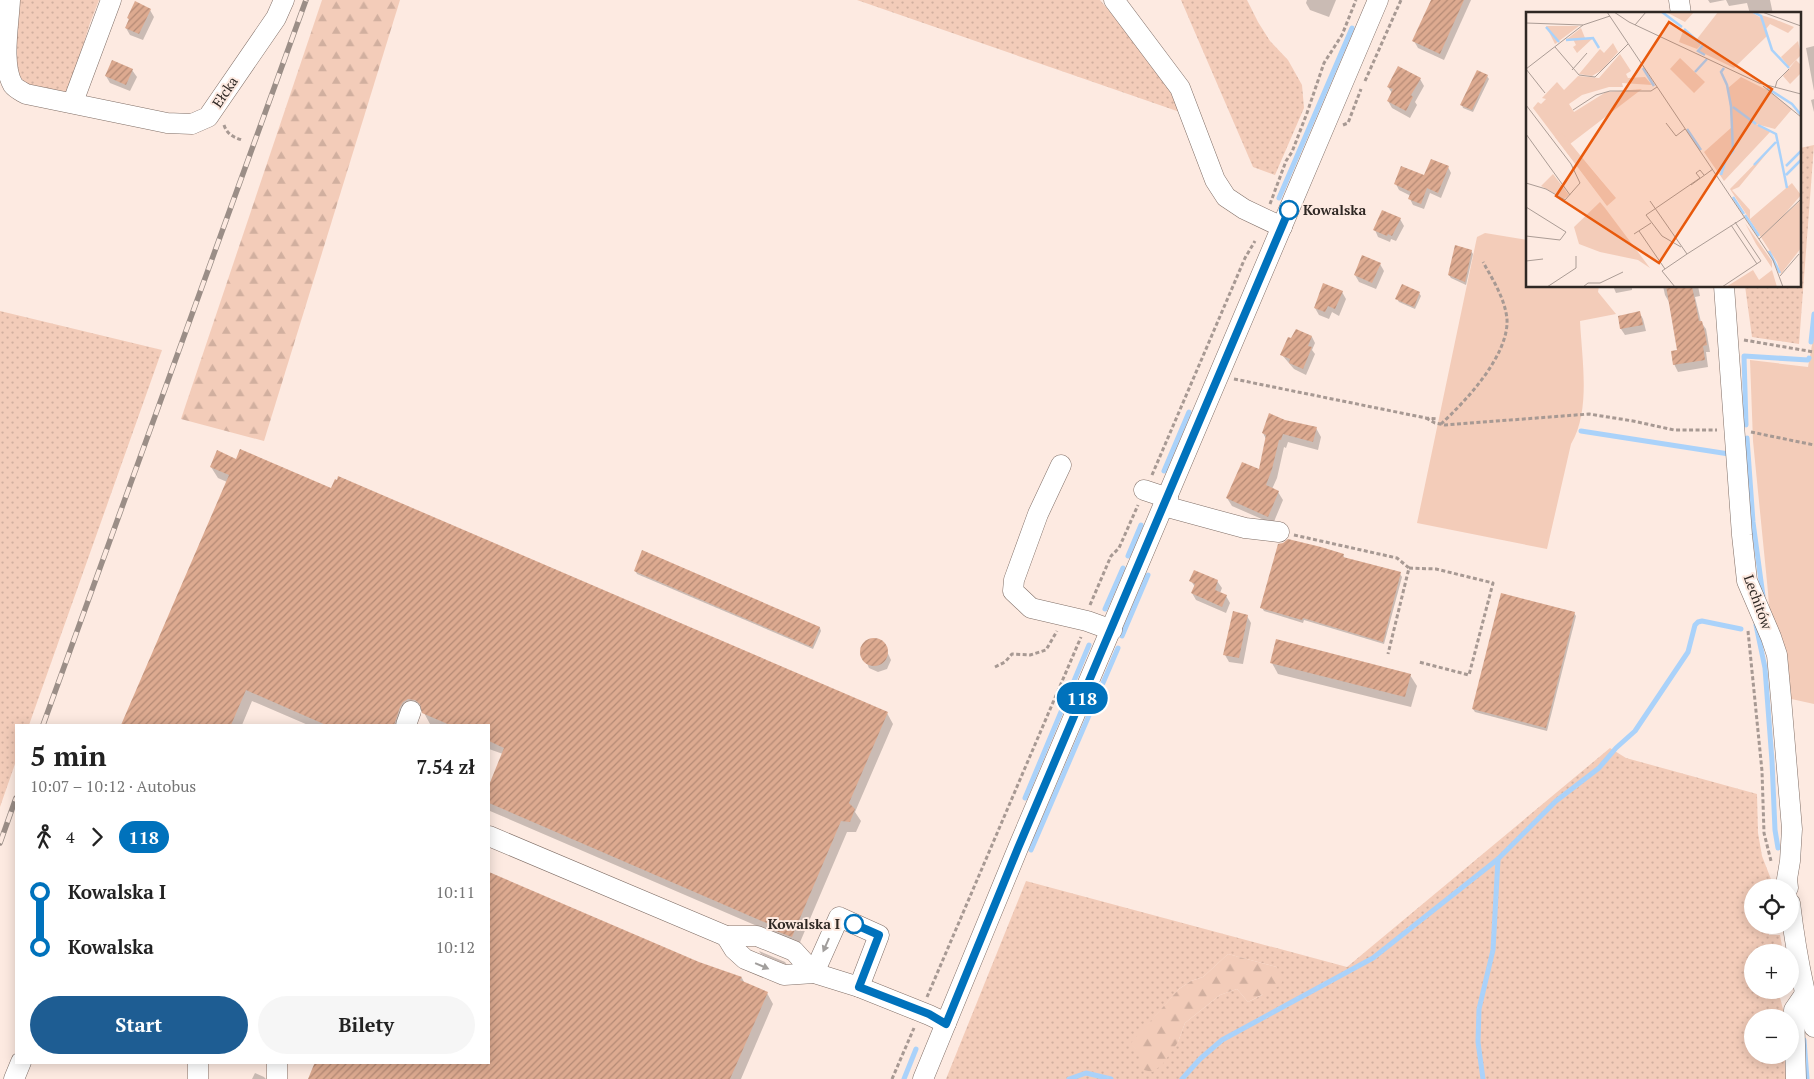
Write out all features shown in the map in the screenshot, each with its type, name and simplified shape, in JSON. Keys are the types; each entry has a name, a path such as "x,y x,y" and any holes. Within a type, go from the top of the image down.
{"street":[{"name":"Ełcka","path":"10,0 6,64 13,84 18,90 26,94 73,102 167,123 192,124 208,117 276,18 284,0"},
{"path":"73,102 111,0"},
{"path":"1114,0 1180,88 1215,180 1226,197 1244,209 1274,223"},
{"path":"923,1079 1018,848 1220,374 1274,223 1378,0"},
{"name":"Lechitów","path":"1724,288 1747,581 1777,655 1792,829 1788,879"},
{"path":"1061,465 1038,514 1014,580 1013,591 1031,608 1087,621 1112,630"},
{"path":"1144,490 1166,502 1245,528 1279,532"},
{"path":"490,836 726,936 734,948 746,959 776,972 784,975 814,973 859,987 929,1014 946,1024"},
{"path":"814,973 839,917 879,935 859,987"},
{"path":"1794,934 1804,994 1814,1027"},
{"path":"1796,1079 1794,1010 1804,994"},
{"path":"14,1079 20,1064"},
{"path":"198,1064 198,1079"},
{"path":"277,1064 277,1079"}],"path":[{"path":"1089,613 1090,605 1110,556 1119,548 1245,258 1252,245 1274,223 1280,177 1295,144 1324,62 1342,35 1356,0"},
{"path":"1384,37 1401,0"},
{"path":"216,106 226,130 233,137 242,140"},
{"path":"1441,424 1469,397 1488,372 1505,339 1507,320 1504,303 1483,262"},
{"path":"1728,341 1748,340 1814,352"},
{"path":"1220,374 1230,378 1438,419"},
{"path":"1426,418 1430,422 1441,424 1461,424 1589,414 1674,430 1752,432 1814,445"},
{"path":"1279,532 1396,558 1409,568 1436,569 1493,583 1469,675 1419,662"},
{"path":"1388,654 1409,568"},
{"path":"995,668 1005,662 1012,654 1030,655 1046,650 1065,616"},
{"path":"1748,626 1762,771 1764,833 1773,868 1784,879"},
{"path":"928,995 1084,630"},
{"path":"892,1079 916,1024"}],"green space":[{"path":"16,0 99,0 69,91 61,95 34,87 27,84 21,78 17,69 14,45"},
{"path":"322,0 400,0 264,441 181,419"},
{"path":"857,0 1100,0 1200,119"},
{"path":"1181,0 1247,0 1270,41 1288,60 1302,85 1304,108 1275,175 1253,167"},
{"path":"1814,145 1799,344 1752,337 1745,288 1802,288 1802,148"},
{"path":"1485,233 1526,240 1526,288 1599,288 1598,292 1616,314 1580,321 1584,384 1581,416 1571,444 1547,549 1417,523 1477,237"},
{"path":"0,311 162,350 29,724 15,724 15,764 0,807"},
{"path":"1814,334 1814,704 1787,698 1770,620 1753,441 1750,360 1808,367"},
{"path":"1610,748 1626,758 1757,794 1758,833 1762,856 1771,879 1744,879 1744,934 1780,935 1782,944 1744,944 1744,999 1780,999 1783,1009 1744,1009 1744,1064 1787,1064 1789,1079 946,1079 1026,881 1347,967","holes":["1228,954 1277,967 1262,995 1248,1002 1237,989 1220,995 1185,1023 1178,1042 1141,1057 1131,1044 1179,989 1191,981 1203,977"]},
{"path":"1228,954 1277,967 1282,982 1277,987 1248,1002 1237,989 1220,995 1185,1023 1178,1042 1162,1065 1152,1072 1144,1070 1139,1065 1140,1058 1138,1053 1130,1044 1179,989 1191,981 1203,977"}],"building":[{"path":"1431,0 1464,0 1440,54 1412,41"},
{"path":"135,1 151,9 139,34 125,28 129,19 127,18"},
{"path":"112,60 133,69 126,85 105,76"},
{"path":"1398,66 1421,78 1411,95 1413,97 1406,111 1387,101 1393,89 1387,87"},
{"path":"1477,70 1488,75 1472,110 1460,105"},
{"path":"1431,159 1449,166 1438,193 1427,188 1421,204 1408,199 1411,192 1394,184 1401,166 1424,175"},
{"path":"1382,210 1401,218 1392,236 1388,234 1387,236 1373,230"},
{"path":"1455,245 1472,250 1465,282 1448,275"},
{"path":"1362,255 1381,263 1372,283 1354,275"},
{"path":"1323,283 1343,291 1335,309 1328,306 1325,312 1314,308"},
{"path":"1402,284 1420,292 1414,307 1395,299"},
{"path":"1666,288 1692,288 1699,321 1702,321 1705,333 1707,345 1703,346 1705,360 1673,365 1671,351 1677,350"},
{"path":"1640,311 1643,325 1620,329 1618,316"},
{"path":"1296,329 1312,336 1308,346 1312,347 1303,369 1289,363 1290,359 1280,355 1288,337 1291,338"},
{"path":"1269,413 1285,420 1317,427 1313,442 1283,434 1281,440 1279,440 1266,485 1279,491 1268,517 1226,498 1242,462 1259,469 1266,435 1262,433"},
{"path":"240,449 331,488 338,476 888,712 849,803 855,809 850,822 841,821 792,937 768,928 769,924 490,803 490,783 504,748 490,741 490,724 448,724 422,713 420,704 415,700 408,699 403,702 394,724 324,724 246,690 231,724 121,724 229,475 210,467 217,450 236,459"},
{"path":"1288,539 1344,554 1343,557 1401,572 1383,642 1303,618 1302,620 1260,608 1278,544"},
{"path":"642,550 820,627 812,647 634,571"},
{"path":"1194,570 1218,580 1215,590 1227,595 1222,607 1191,593 1195,584 1189,581"},
{"path":"1501,593 1575,612 1546,728 1472,709"},
{"path":"1233,611 1248,615 1239,658 1223,655"},
{"path":"874,638 884,642 888,652 884,662 874,666 864,662 860,652 864,642"},
{"path":"1276,639 1411,674 1405,697 1270,663"},
{"path":"490,872 699,962 742,977 740,980 768,992 730,1079 308,1079 314,1064 490,1064"}],"waterway":[{"path":"1279,198 1352,28"},
{"path":"1811,342 1814,314"},
{"path":"1746,425 1744,356 1808,360 1809,358"},
{"path":"1164,471 1189,412"},
{"path":"1581,431 1729,454"},
{"path":"1747,438 1753,522 1763,596"},
{"path":"1128,556 1141,525"},
{"path":"1105,609 1123,568"},
{"path":"1122,636 1148,575"},
{"path":"1182,1079 1200,1059 1222,1040 1373,958 1498,859 1556,801 1599,768 1616,748 1635,731 1688,652 1695,625 1698,622 1702,621 1741,629"},
{"path":"1756,625 1765,668 1775,830 1778,848"},
{"path":"1025,798 1089,645"},
{"path":"1031,850 1118,648"},
{"path":"1483,1079 1478,1042 1479,1009 1493,950 1498,859"},
{"path":"1804,1040 1807,1079"},
{"path":"904,1079 916,1049"},
{"path":"1069,1079 1086,1073 1111,1079"}],"railway":[{"path":"43,724 306,0"},
{"path":"0,843 15,801"}],"bus line":[{"name":"118","path":"854,924 879,935 859,987 929,1014 946,1024 1018,848 1289,210"}],"place":[{"name":"Kowalska","path":"1289,210"},
{"name":"Kowalska I","path":"854,924"}]}
